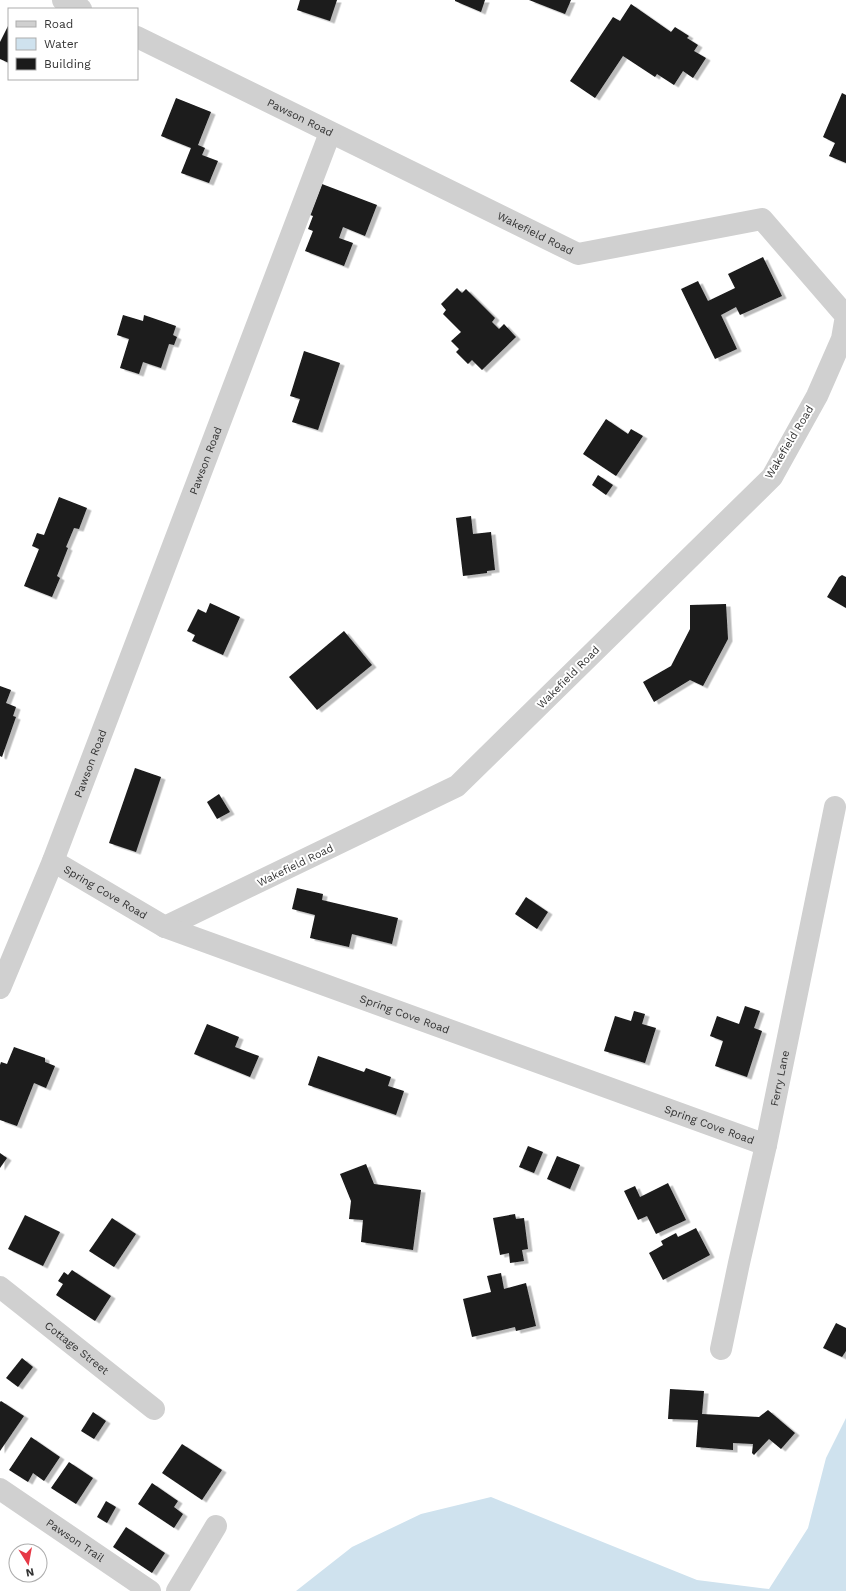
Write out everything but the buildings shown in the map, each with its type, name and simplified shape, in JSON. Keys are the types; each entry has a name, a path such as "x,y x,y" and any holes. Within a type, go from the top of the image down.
{"street":[{"path":"63,0 79,8"},
{"name":"Pawson Road","path":"0,988 53,861 330,133 138,37"},
{"name":"Wakefield Road","path":"165,927 457,786 772,477 817,396 842,339 846,316 762,218 578,254 330,133"},
{"name":"Ferry Lane","path":"721,1349 738,1263 766,1145 835,807"},
{"name":"Spring Cove Road","path":"53,861 165,927 766,1145"},
{"name":"Cottage Street","path":"0,1287 154,1409"},
{"name":"Pawson Trail","path":"0,1489 150,1591"},
{"path":"177,1591 216,1526"}],"water":[{"path":"846,1418 846,1591 296,1591 352,1547 421,1514 491,1497 697,1580 769,1589 808,1528 826,1458"}]}
